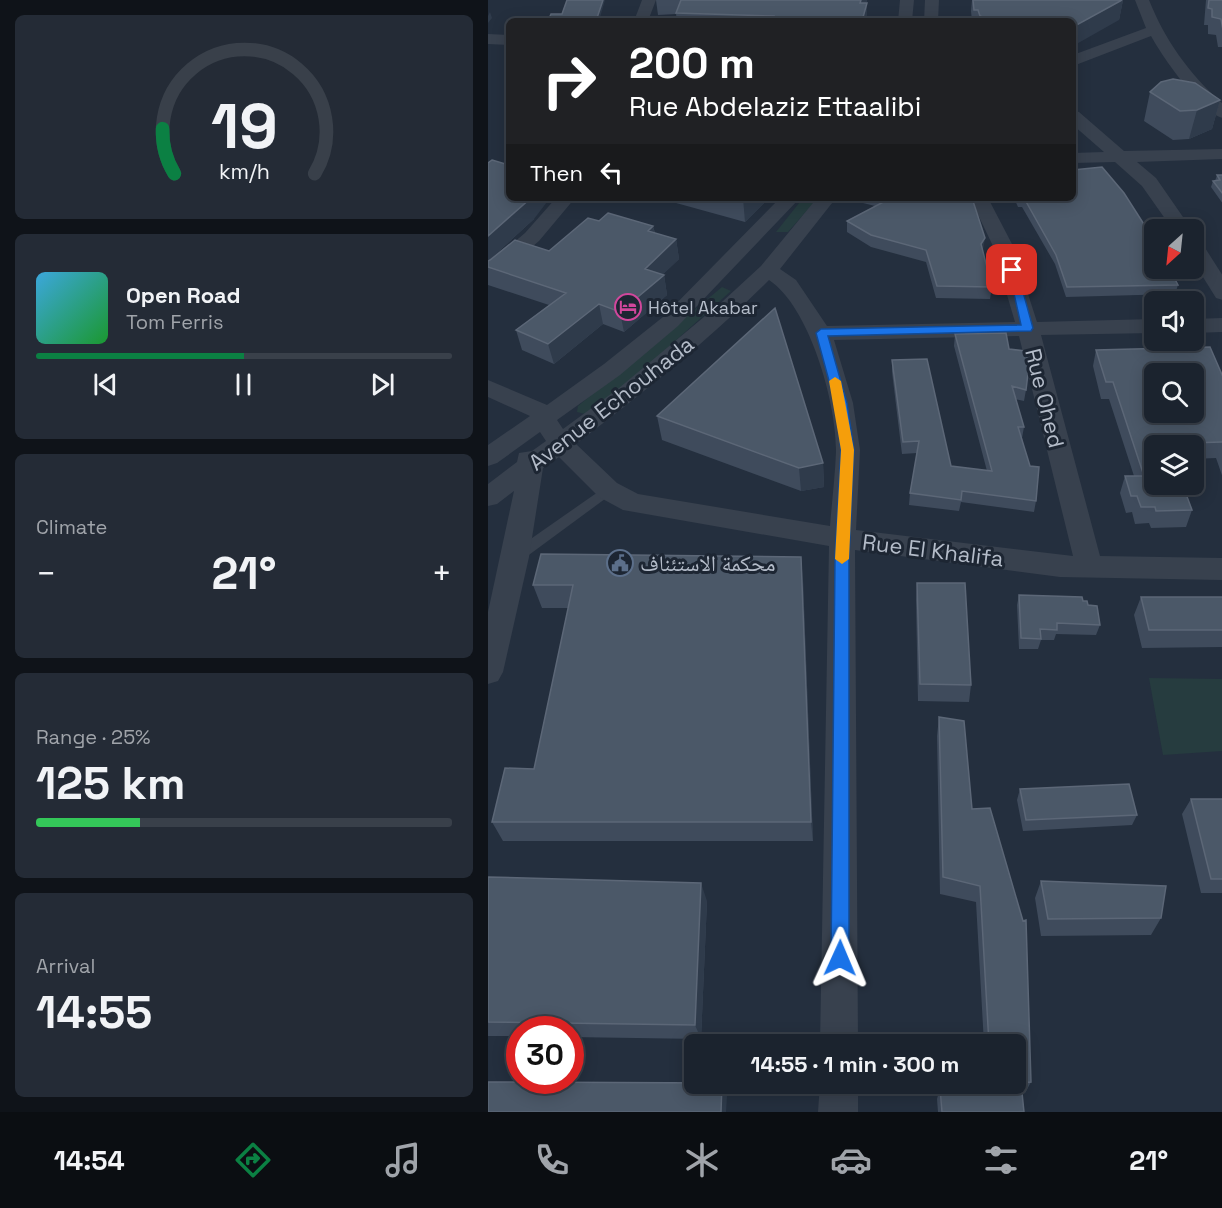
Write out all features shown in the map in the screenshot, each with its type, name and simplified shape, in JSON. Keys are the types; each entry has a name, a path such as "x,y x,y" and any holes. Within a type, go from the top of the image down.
{"street":[{"path":"642,18 649,0"},
{"path":"905,18 907,0"},
{"path":"931,18 932,0"},
{"path":"1142,0 1156,29 1180,68 1223,113"},
{"path":"1076,60 1156,29"},
{"path":"488,39 506,40"},
{"path":"1076,119 1149,182 1175,219"},
{"path":"1076,158 1223,154"},
{"path":"488,274 532,237 563,201"},
{"name":"Avenue Echouhada","path":"488,457 545,417 556,412 651,338 710,285 788,201"},
{"name":"Avenue Echouhada","path":"488,497 531,467 731,306 768,270 825,201"},
{"name":"Rue Ohed","path":"981,201 996,225 1018,285 1027,328 1090,567"},
{"path":"1204,262 1223,294"},
{"path":"768,270 789,284 821,333 841,403 848,450 842,538 839,1034"},
{"path":"1204,326 1223,325"},
{"path":"821,333 1144,326"},
{"path":"488,388 538,410 545,417"},
{"name":"Rue El Khalifa","path":"545,417 560,443 608,490 632,503 842,538 1060,566 1223,569"},
{"path":"488,672 515,557 531,467 518,436"},
{"path":"838,1112 839,1094"}],"lane":[{"path":"515,557 608,490"}],"green space":[{"path":"801,201 815,201 788,232 776,232"},
{"path":"722,287 731,291 625,386 585,414 577,412 578,406"},
{"path":"1149,678 1222,679 1222,751 1163,755"}],"building":[{"path":"567,0 603,0 597,18 549,18 551,14 562,14"},
{"path":"681,0 861,0 860,3 867,3 863,18 774,18 774,16 676,13"},
{"path":"973,0 1122,0 1076,25 1076,18 985,18 980,16 978,10 974,10"},
{"path":"1209,0 1223,0 1223,30 1221,19 1212,17 1212,9 1208,8"},
{"path":"1173,79 1195,83 1220,100 1197,110 1180,111 1150,92 1161,82"},
{"path":"492,160 506,164 506,201 528,201 488,236 488,163"},
{"path":"1102,167 1124,193 1144,224 1144,279 1175,279 1178,285 1067,287 1056,255 1026,201 1076,201 1076,170"},
{"path":"1217,175 1223,175 1223,194 1213,181 1220,180"},
{"path":"885,201 973,201 985,238 981,244 992,287 937,286 926,250 871,235 847,221"},
{"path":"608,213 653,226 648,231 676,239 645,269 664,275 620,312 599,304 548,344 516,330 566,293 488,267 488,261 515,240 549,251 588,218 599,221"},
{"path":"775,308 823,463 799,468 657,416"},
{"path":"1006,333 1009,349 1025,351 1029,365 1026,390 1012,386 1024,427 1018,427 1030,466 1039,467 1036,501 962,491 961,500 910,493 919,441 903,442 892,360 927,359 951,466 992,471 955,334"},
{"path":"1204,347 1210,347 1223,377 1223,442 1204,443 1204,435 1144,435 1144,476 1113,382 1106,382 1096,350 1204,351"},
{"path":"1125,476 1144,476 1144,495 1186,495 1192,510 1156,511 1155,507 1141,507 1137,496 1131,496"},
{"path":"541,554 801,557 811,822 492,822 505,768 534,769 573,585 533,585"},
{"path":"917,583 965,583 971,685 920,684"},
{"path":"1019,595 1082,597 1088,605 1097,606 1100,625 1057,623 1057,630 1040,629 1041,639 1021,638"},
{"path":"1141,597 1223,597 1223,630 1149,630"},
{"path":"939,717 964,721 972,809 990,808 1023,921 1026,920 1031,1082 1026,1082 1026,1034 988,1034 980,886 943,877"},
{"path":"1129,784 1137,815 1026,820 1020,789"},
{"path":"1191,799 1223,799 1223,879 1211,879"},
{"path":"488,877 701,883 695,1025 584,1023 584,1016 506,1016 506,1022 488,1022"},
{"path":"1041,881 1166,886 1161,918 1048,919"},
{"path":"488,1082 506,1082 506,1094 584,1094 584,1082 684,1083 684,1094 722,1094 721,1112 488,1112"},
{"path":"940,1094 1022,1094 1024,1112 942,1112"}],"slow traffic":[{"path":"835,381 841,403 848,450 842,559"}],"place":[{"name":"Hôtel Akabar","path":"628,307"},
{"name":"محكمة الاستئناف","path":"620,563"}],"route":[{"path":"840,958 842,538 848,450 841,403 821,333 1027,328 1018,285 1012,270"}]}
